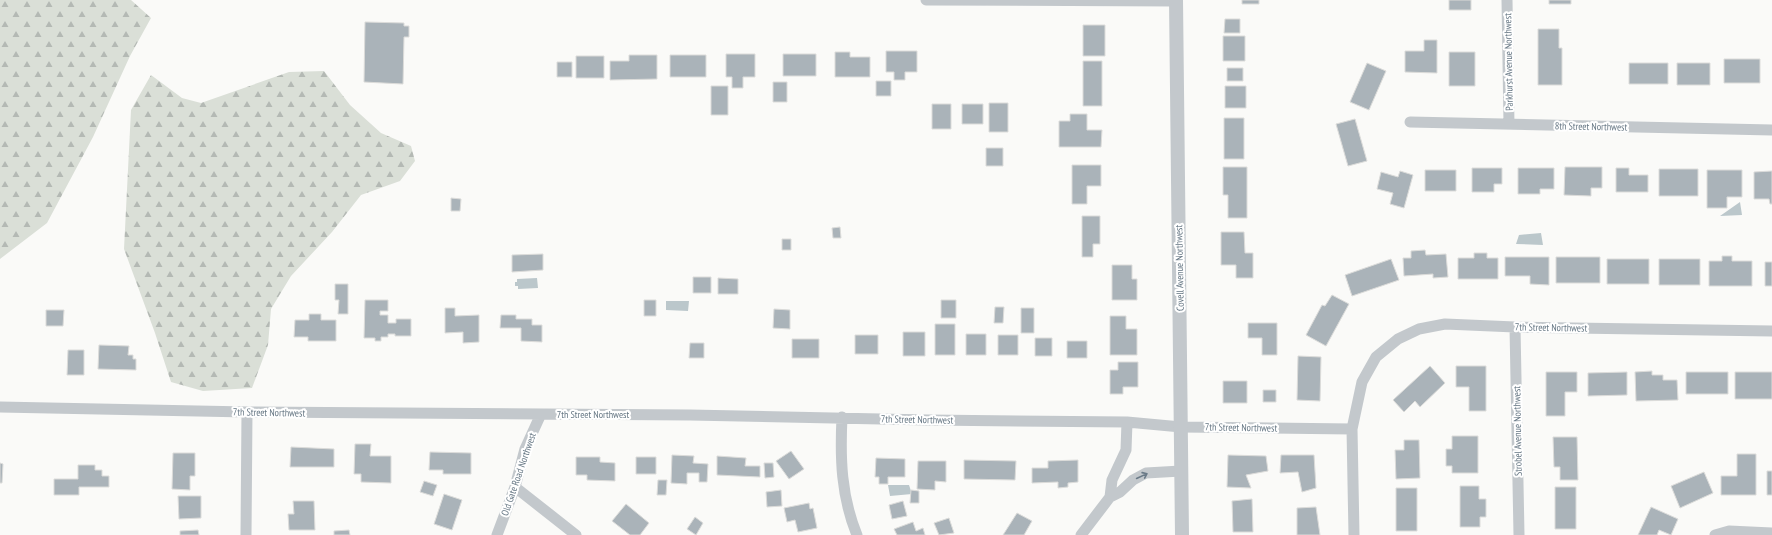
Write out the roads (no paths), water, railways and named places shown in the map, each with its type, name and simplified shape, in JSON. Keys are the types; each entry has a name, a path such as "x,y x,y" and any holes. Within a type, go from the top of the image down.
{"street":[{"path":"926,0 1176,1"},
{"name":"Parkhurst Avenue Northwest","path":"1507,0 1509,124"},
{"name":"Covell Avenue Northwest","path":"1176,1 1182,535"},
{"name":"8th Street Northwest","path":"1410,122 1772,130"},
{"name":"7th Street Northwest","path":"0,407 247,412 842,417 928,420 1127,422 1181,427 1352,429 1362,382 1376,357 1398,339 1420,328 1445,324 1515,327 1772,331"},
{"name":"Strobel Avenue Northwest","path":"1515,327 1518,535"},
{"path":"246,535 247,412"},
{"name":"Old Gate Road Northwest","path":"497,535 515,488 525,449 541,414"},
{"path":"842,417 840,460 844,496 857,535"},
{"path":"1110,497 1112,480 1126,450 1127,422"},
{"path":"1352,429 1354,535"},
{"path":"1081,535 1110,497 1120,492 1133,480 1146,473 1181,471"},
{"path":"515,488 576,535"},
{"path":"1714,535 1729,531 1772,533"}]}
